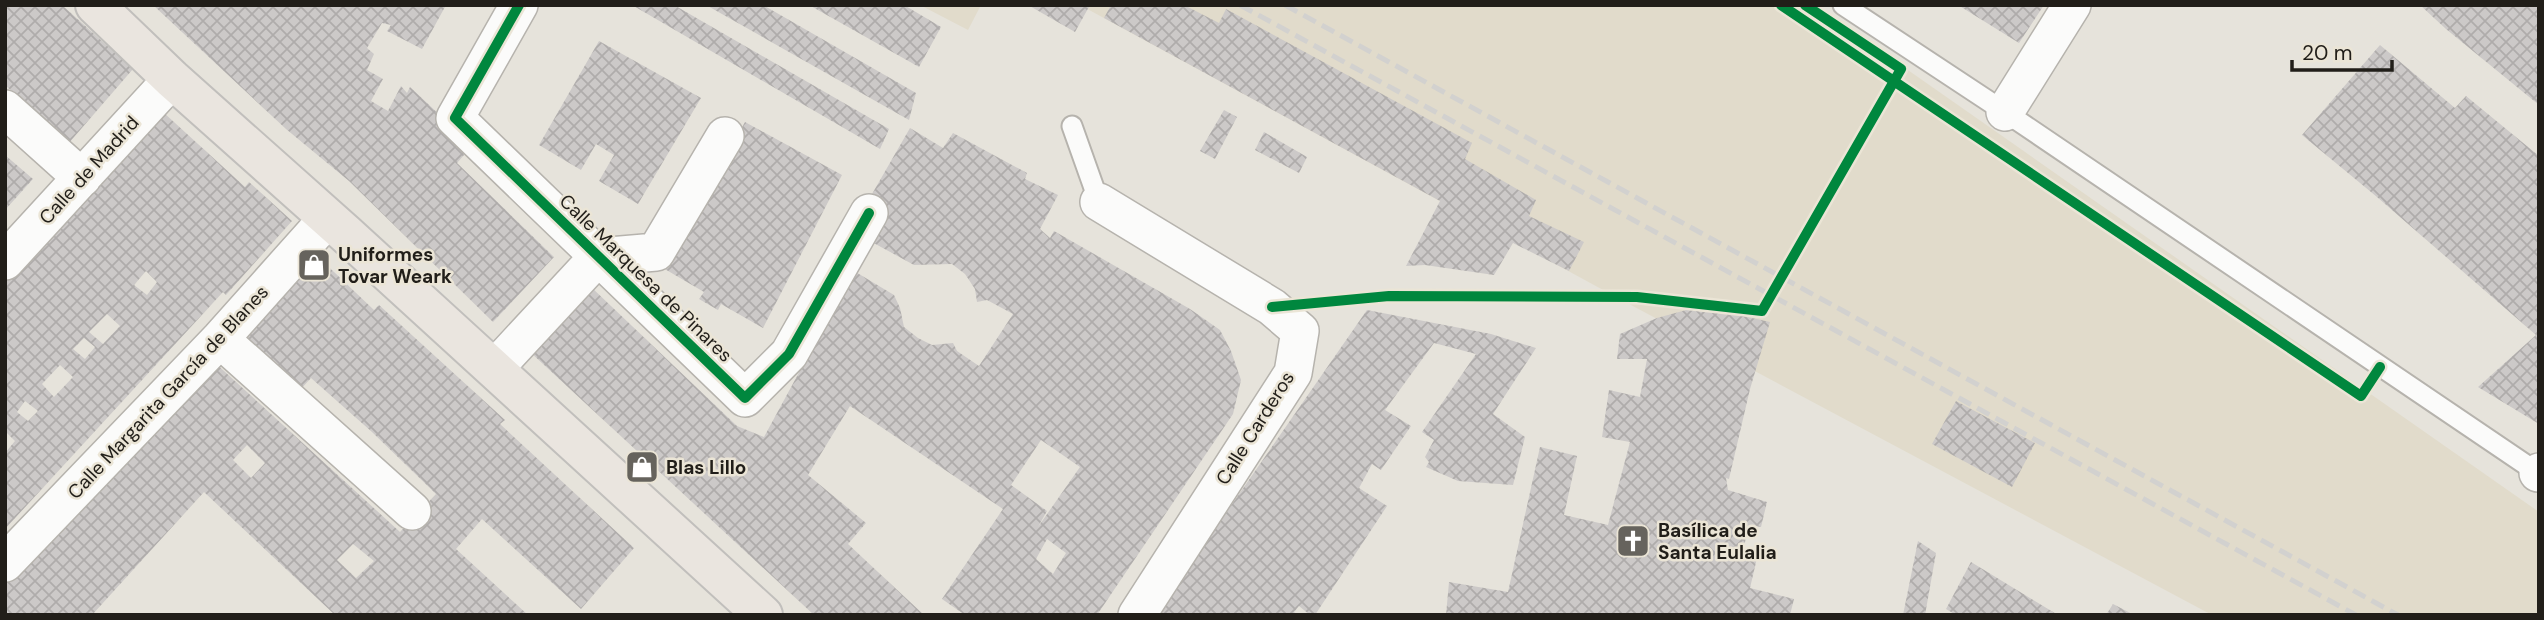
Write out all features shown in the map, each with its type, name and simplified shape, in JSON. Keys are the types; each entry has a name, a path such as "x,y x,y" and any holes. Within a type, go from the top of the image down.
{"main road":[{"path":"95,5 172,79 763,615"}],"street":[{"name":"Calle Marquesa de Pinares","path":"519,5 455,118 745,397 789,354 869,213"},
{"path":"2005,113 2072,5"},
{"name":"Calle de Madrid","path":"5,261 172,79"},
{"path":"5,109 82,178"},
{"name":"Calle Marquesa de Pinares","path":"494,369 598,257 656,252 725,136"},
{"name":"Calle Carderos","path":"1100,202 1272,307 1300,331 1293,373 1137,615"},
{"name":"Calle Margarita García de Blanes","path":"5,563 220,339 328,218"},
{"path":"220,339 412,511"}],"lane":[{"path":"1843,5 2538,473"},
{"path":"1072,126 1100,202"}],"shaded area":[{"path":"920,5 981,5 968,30"},
{"path":"1080,5 1815,5 2539,512 2539,615 2212,615 1616,297"}],"building":[{"path":"5,5 62,5 133,69 68,144 5,85"},
{"path":"153,5 446,5 422,49 387,31 391,25 382,23 367,48 374,54 367,70 383,79 371,101 388,111 401,86 407,93 410,87 460,134 464,155 457,163 554,257 493,322 349,181 286,129"},
{"path":"632,5 674,5 889,129 880,149"},
{"path":"706,5 763,5 916,93 909,120"},
{"path":"809,5 904,5 941,27 919,67"},
{"path":"1028,5 1090,5 1075,32"},
{"path":"1111,5 1184,5 1219,23 1226,9 1472,143 1465,159 1536,200 1529,216 1584,242 1569,271 1513,243 1494,275 1425,265 1406,266 1440,201 1104,18"},
{"path":"1958,5 2044,5 2019,43"},
{"path":"2420,5 2539,5 2539,105 2446,29"},
{"path":"599,41 701,98 638,204 599,181 614,155 596,144 581,170 539,145"},
{"path":"2380,45 2455,108 2466,96 2539,156 2539,424 2478,387 2536,335 2302,135"},
{"path":"1224,110 1237,117 1215,159 1200,151"},
{"path":"163,112 245,187 249,182 292,221 226,295 223,292 5,529 5,453 15,441 5,431 5,283","holes":["146,271 157,282 147,295 134,285","107,314 120,326 103,344 89,332","84,338 95,347 85,359 73,349","60,365 73,377 54,397 42,384","25,401 38,411 28,421 17,412"]},
{"path":"745,122 842,175 763,328 721,304 718,310 699,299 704,292 663,268"},
{"path":"910,128 943,148 953,133 1027,173 1025,179 1058,195 1040,229 1050,238 1054,231 1190,309 1220,330 1241,380 1233,414 1097,615 965,615 942,599 1003,509 850,406 808,475 866,523 848,544 924,615 814,615 529,351 590,286 737,426 764,437 854,271 894,295 904,327 918,338 932,345 953,343 957,351 979,366 1013,314 987,300 977,302 975,289 965,274 952,264 914,265 870,241 888,210 868,201","holes":["1041,440 1080,467 1038,527 1047,511 1011,485","1047,539 1066,553 1053,574 1036,559"]},
{"path":"1264,132 1307,157 1299,173 1255,150"},
{"path":"5,155 33,179 5,210"},
{"path":"314,253 374,310 379,305 505,420 500,424 634,548 581,609 482,519 456,549 528,615 335,615 204,492 92,615 5,615 5,584 212,360 400,532 436,494 311,378 300,390 238,334","holes":["247,445 265,463 251,478 233,460","353,544 374,561 356,578 337,560"]},
{"name":"Basílica de Santa Eulalia","path":"1690,309 1716,310 1770,322 1750,389 1729,479 1726,478 1728,490 1767,502 1761,527 1749,525 1742,555 1757,558 1750,588 1794,599 1790,615 1446,615 1449,582 1508,592 1540,447 1577,456 1564,515 1608,525 1630,442 1602,437 1609,390 1640,397 1647,359 1617,359 1620,334 1657,318"},
{"path":"1367,310 1491,334 1536,348 1493,414 1525,437 1513,485 1458,481 1426,467 1429,462 1425,457 1434,440 1422,432 1476,354 1434,343 1385,410 1411,426 1381,470 1372,464 1359,488 1387,506 1315,615 1310,615 1299,606 1294,612 1297,615 1155,615"},
{"path":"1956,401 2035,443 2012,487 1932,444"},
{"path":"1918,541 1936,553 1925,615 1903,615"},
{"path":"1971,562 2058,615 1956,615 1946,609"},
{"path":"2113,604 2134,615 2106,615"}],"railway":[{"path":"1240,5 2356,615"},
{"path":"1285,5 2398,615"}],"cycle path":[{"path":"519,5 455,118 745,398 789,354 869,213"},
{"path":"1781,5 2361,396 2380,367"},
{"path":"1272,307 1389,296 1637,297 1762,311 1901,69 1805,5"}],"place":[{"name":"Uniformes Tovar Weark","path":"314,265"},
{"name":"Blas Lillo","path":"642,467"},
{"name":"Basílica de Santa Eulalia","path":"1633,541"}]}
